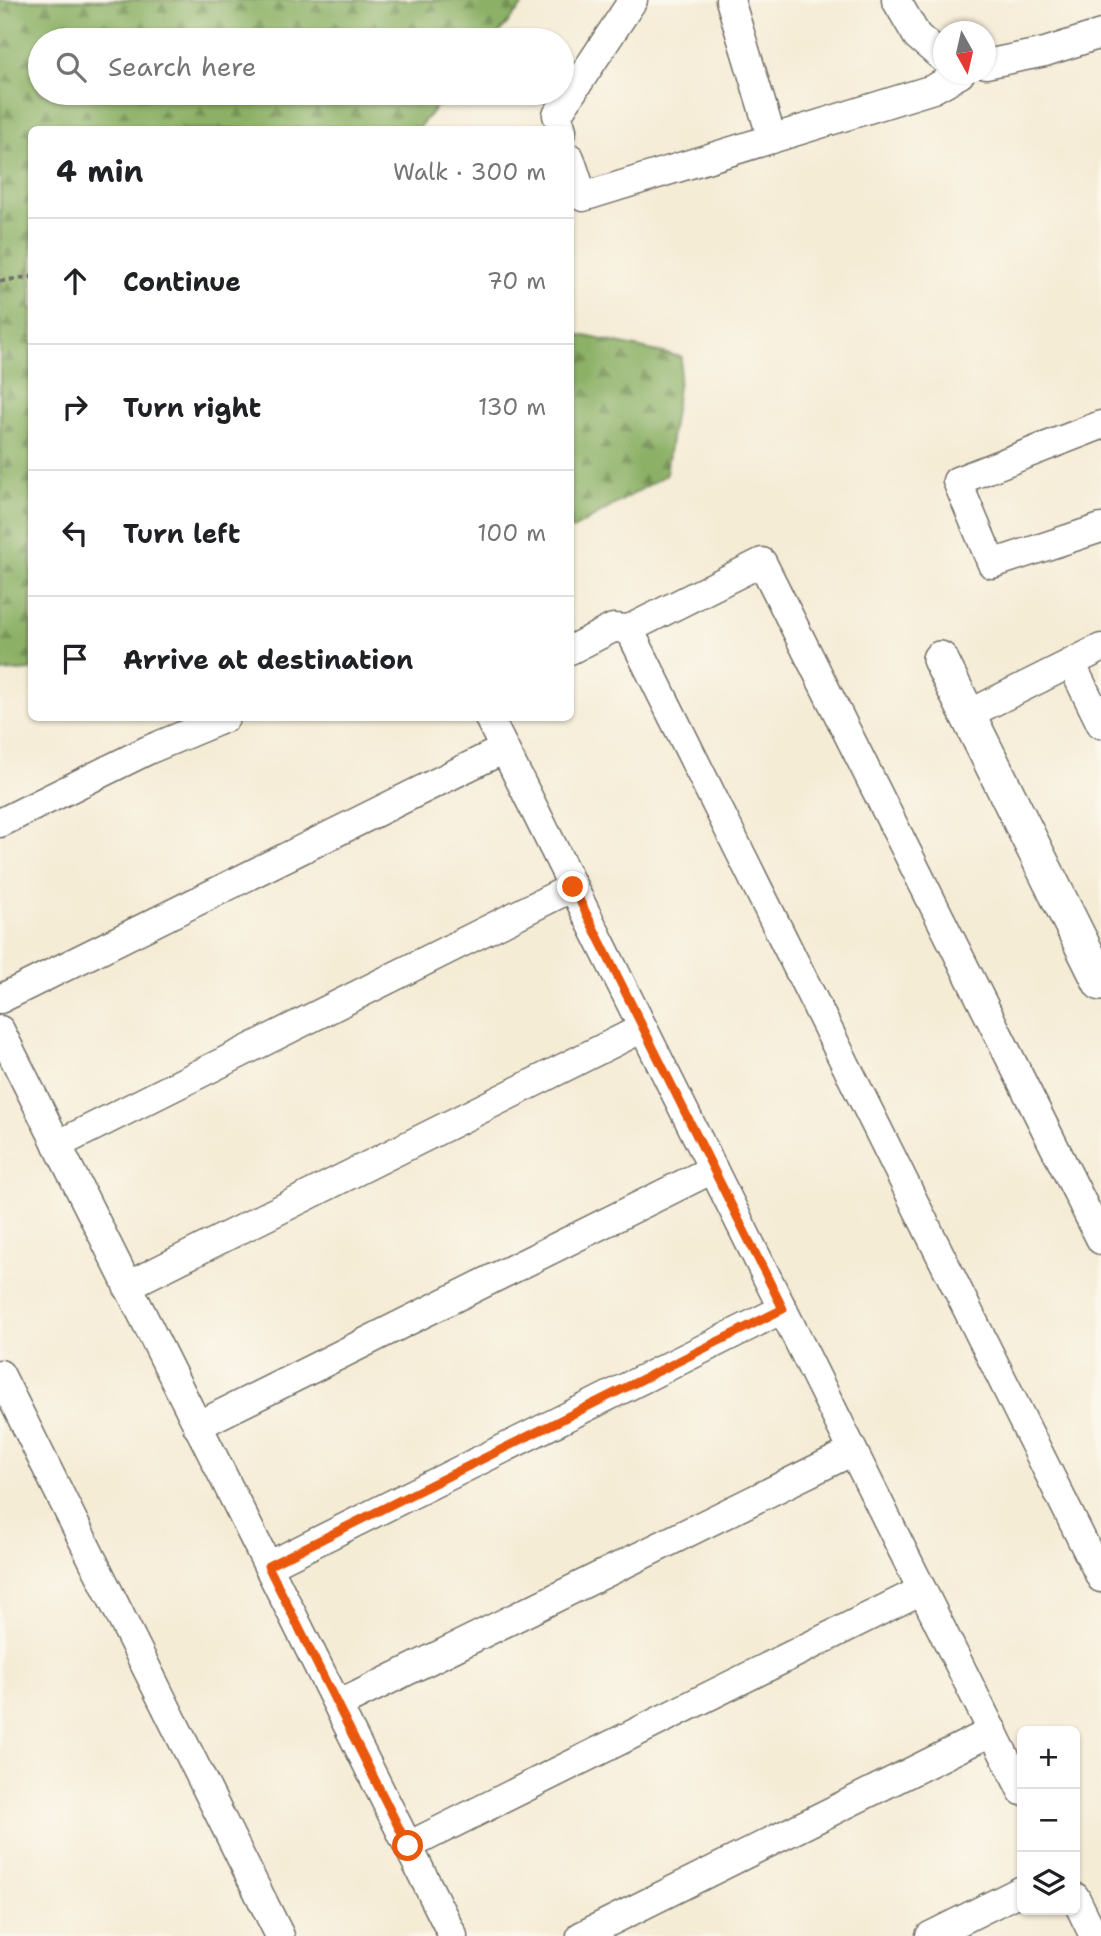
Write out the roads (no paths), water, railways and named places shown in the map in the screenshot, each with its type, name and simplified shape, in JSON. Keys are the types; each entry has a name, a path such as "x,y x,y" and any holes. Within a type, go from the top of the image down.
{"street":[{"path":"574,90 633,0"},
{"path":"730,0 772,139"},
{"path":"896,0 917,36 933,50"},
{"path":"996,62 1045,51 1101,34"},
{"path":"574,170 583,197 942,84"},
{"path":"561,126 557,116 564,105"},
{"path":"1101,425 957,481 992,564 1101,528"},
{"path":"574,648 613,628 629,629 762,562 1101,1240"},
{"path":"629,629 1101,1578"},
{"path":"967,715 1101,648"},
{"path":"940,659 1101,982"},
{"path":"1071,663 1101,724"},
{"path":"0,823 148,750 218,721"},
{"path":"491,721 1021,1789"},
{"path":"0,999 505,749"},
{"path":"57,1145 573,887"},
{"path":"127,1286 643,1028"},
{"path":"0,1030 453,1936"},
{"path":"197,1426 713,1169"},
{"path":"268,1566 783,1309"},
{"path":"0,1374 280,1936"},
{"path":"338,1705 853,1451"},
{"path":"408,1846 922,1590"},
{"path":"581,1936 993,1731"},
{"path":"930,1936 1017,1892"},
{"path":"1080,1905 1096,1932"}]}
